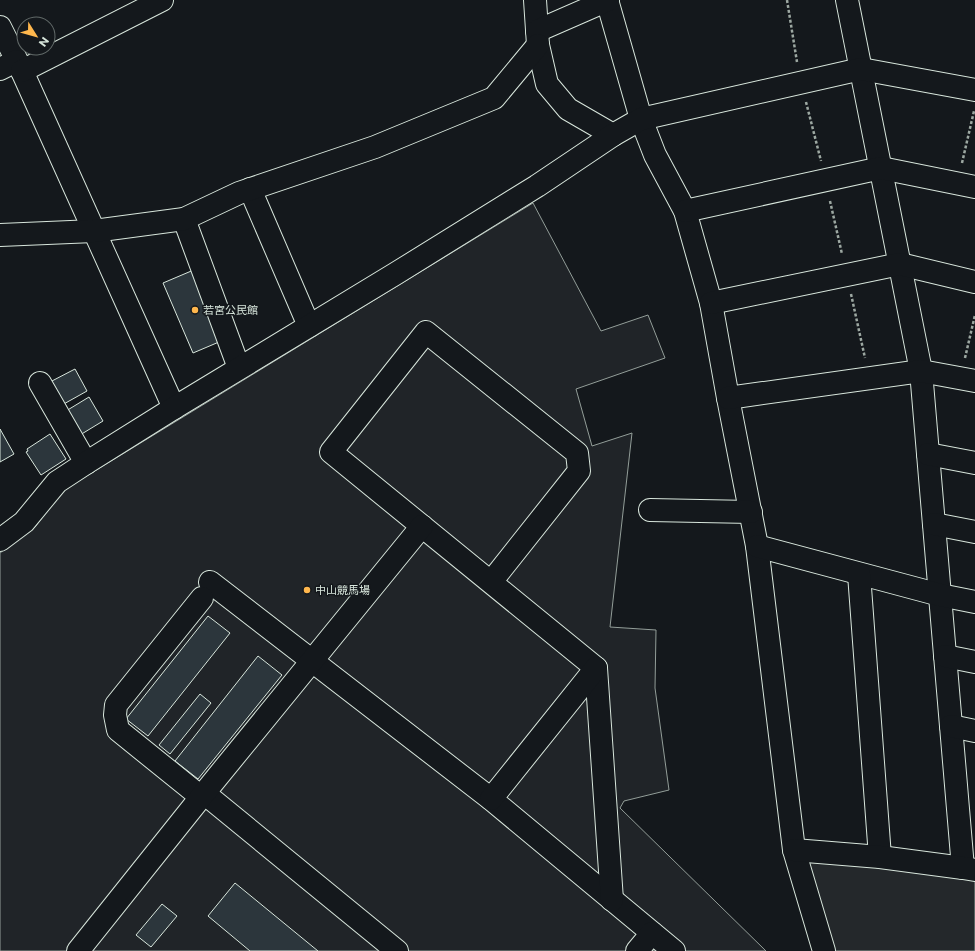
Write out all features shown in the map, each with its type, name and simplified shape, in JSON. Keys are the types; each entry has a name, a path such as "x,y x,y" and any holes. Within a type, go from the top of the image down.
{"street":[{"path":"13,67 162,0"},
{"path":"535,0 538,38 547,84 568,109 613,135"},
{"path":"0,235 94,231 184,218 239,193 375,147 494,98 538,38 608,0 642,119 655,155 686,211 711,303 757,546 794,850 824,951"},
{"path":"794,850 880,857 969,869 966,796 951,726 921,371 847,0"},
{"path":"0,28 13,67 94,231 174,408"},
{"path":"0,540 24,522 57,482 239,368 538,186 613,135 642,119 861,69 975,90"},
{"path":"686,211 881,168 966,185"},
{"path":"250,189 309,326"},
{"path":"184,218 239,368"},
{"path":"711,303 900,264 975,282"},
{"path":"491,582 579,471 577,453 426,332 331,452 596,668 612,900"},
{"path":"728,398 921,371 968,380"},
{"path":"40,383 86,463"},
{"path":"928,454 975,464"},
{"path":"650,510 750,512"},
{"path":"934,524 975,532"},
{"path":"78,951 422,526"},
{"path":"757,546 940,595 975,602"},
{"path":"860,574 880,857"},
{"path":"388,948 203,795 118,730 115,715 116,705 206,590 312,660 491,799 674,951"},
{"path":"945,656 975,662"},
{"path":"491,799 596,668"},
{"path":"951,726 975,731"},
{"path":"637,951 652,933"}],"path":[{"path":"966,185 975,109"},
{"path":"968,380 975,315"}],"shaded area":[{"name":"中山競馬場","path":"533,203 601,331 648,315 665,358 576,389 592,446 632,433 610,627 656,630 655,688 669,790 624,801 620,808 766,951 0,951 0,553 35,527 62,491"},
{"path":"806,858 975,873 975,951 832,951"}],"building":[{"path":"196,269 226,339 193,353 163,283"},
{"path":"75,369 87,391 62,405 50,382"},
{"path":"89,397 103,421 80,435 66,411"},
{"path":"0,429 14,454 0,462"},
{"path":"50,434 66,459 41,475 26,452 28,451 27,449"},
{"path":"208,616 230,633 148,736 126,719"},
{"path":"258,656 282,675 198,779 175,761"},
{"path":"200,694 211,703 170,754 159,745"},
{"path":"235,883 318,951 250,951 208,916"},
{"path":"162,904 177,916 151,947 136,935"}],"place":[{"name":"若宮公民館","path":"195,310"},
{"name":"中山競馬場","path":"307,590"}]}
